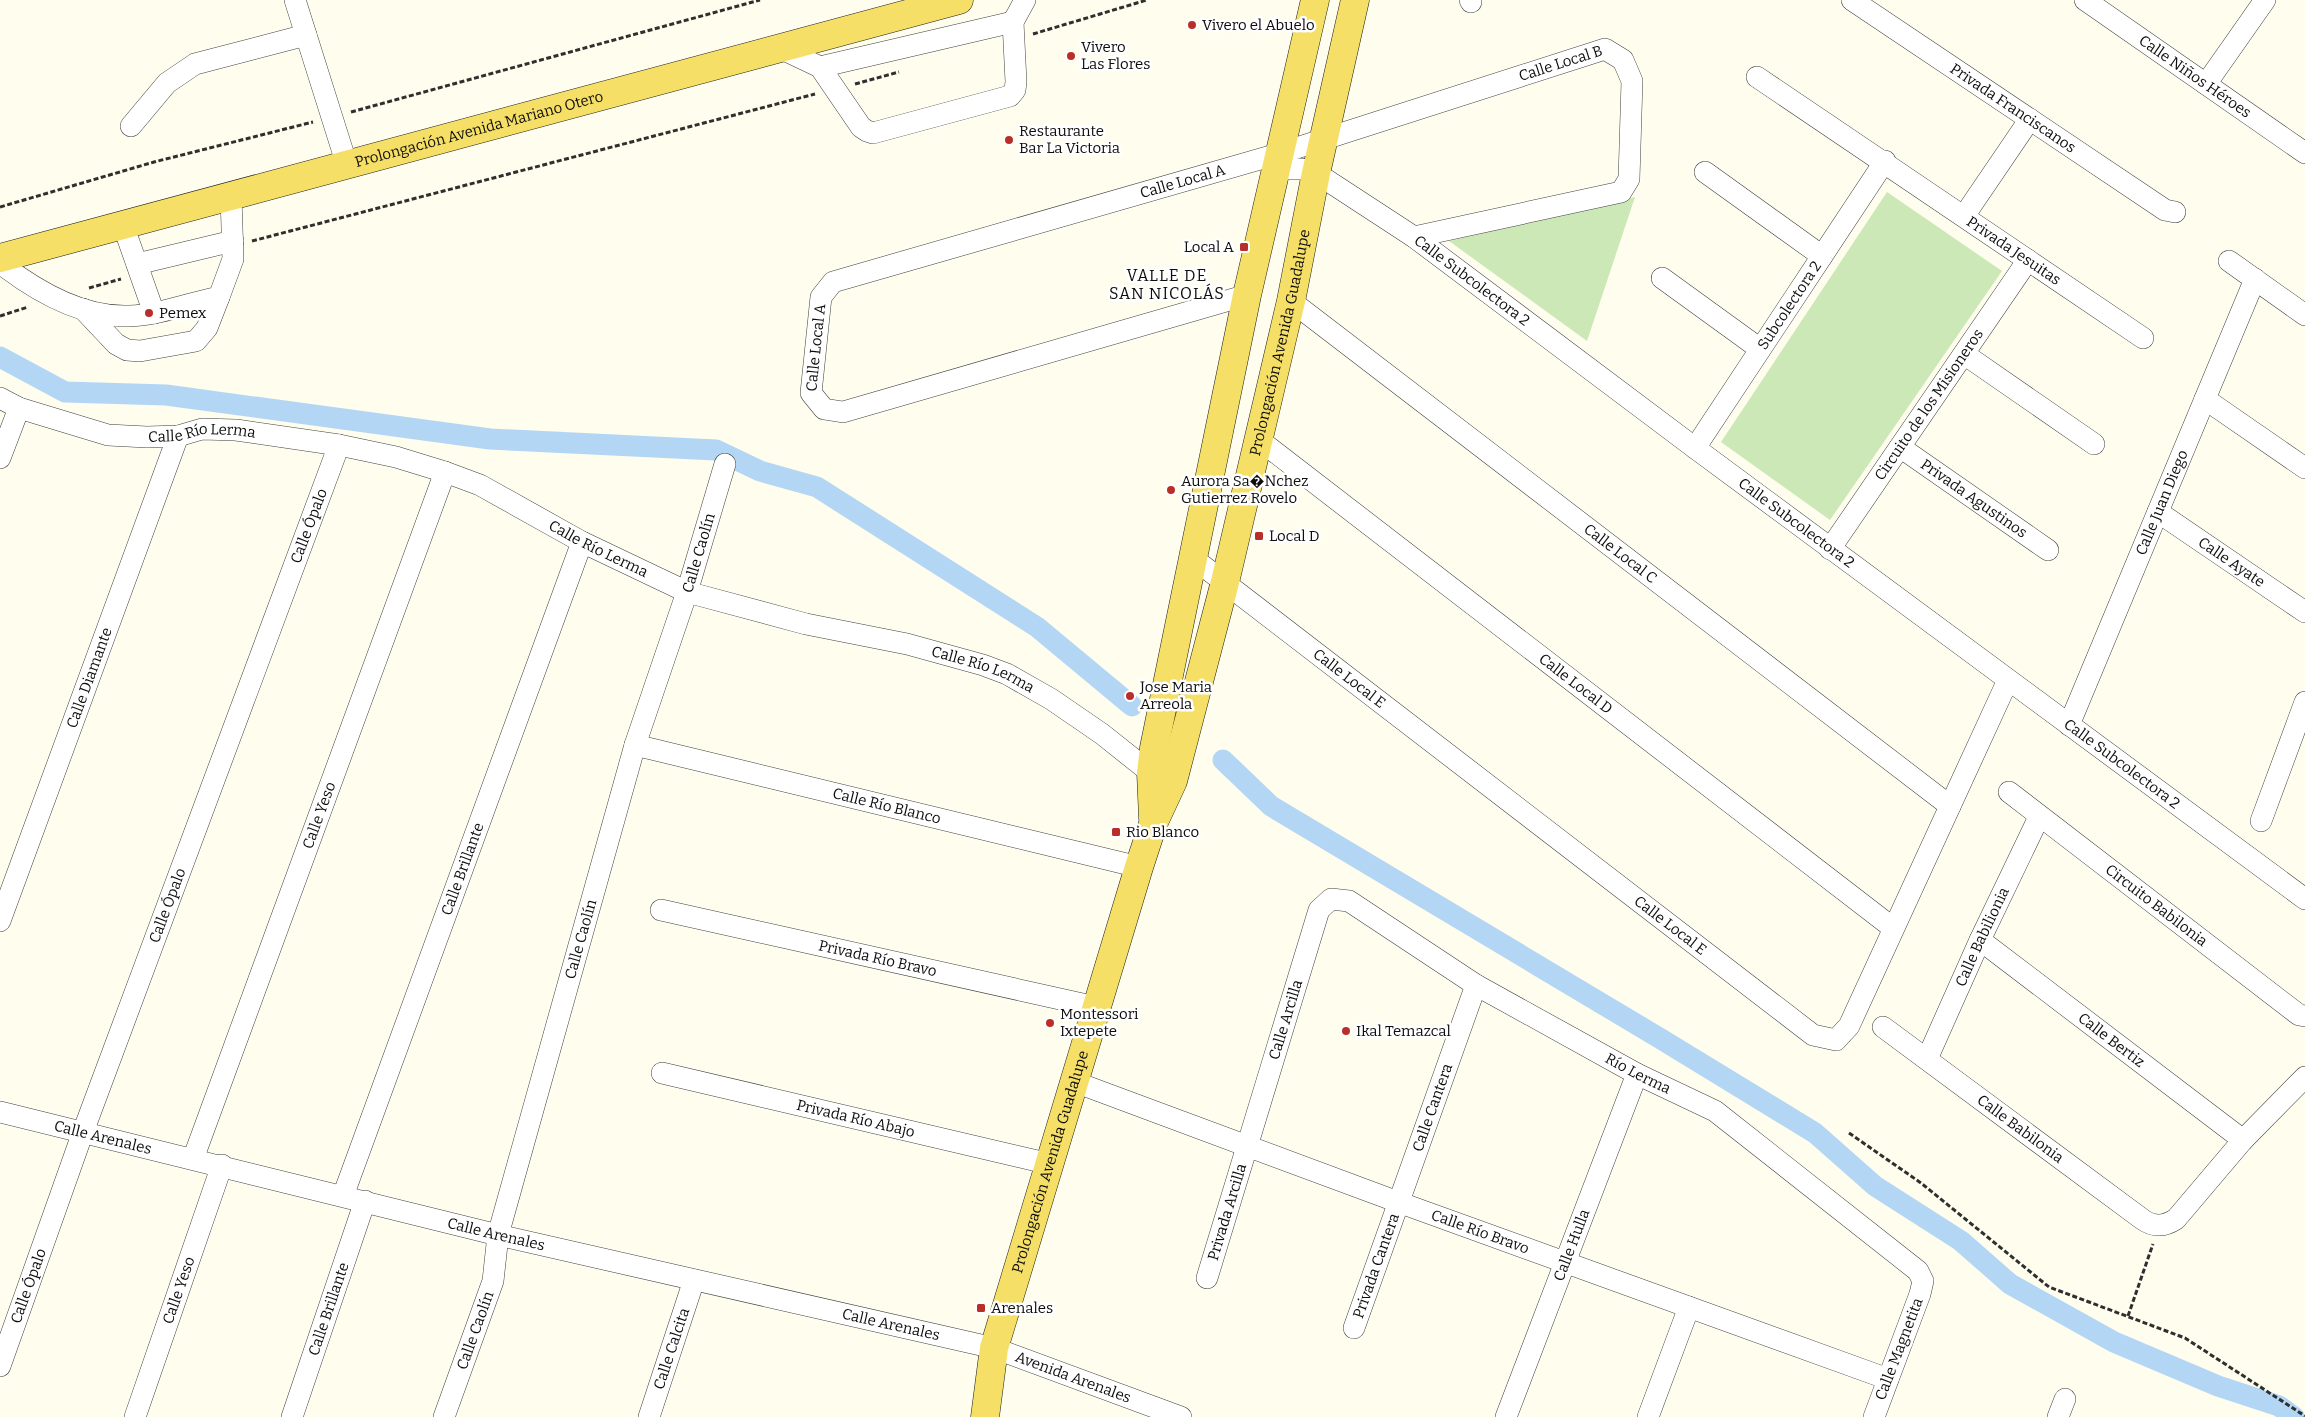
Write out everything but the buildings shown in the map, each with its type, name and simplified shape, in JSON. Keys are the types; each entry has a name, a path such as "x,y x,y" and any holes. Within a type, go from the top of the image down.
{"main road":[{"name":"Prolongación Avenida Mariano Otero","path":"0,258 959,0"},
{"name":"Prolongación Avenida Guadalupe","path":"1162,777 1154,748 1248,294 1315,0"},
{"name":"Prolongación Avenida Guadalupe","path":"985,1417 994,1348 1153,824 1162,777 1225,582 1291,301 1316,173 1355,0"},
{"path":"1342,60 1371,0"}],"street":[{"path":"295,0 347,165"},
{"path":"780,48 820,67 862,127 867,132 873,133 1010,96 1015,90 1016,82 1014,31 1025,0"},
{"name":"Privada Franciscanos","path":"1852,0 2164,210 2175,212"},
{"name":"Calle Niños Héroes","path":"2085,0 2114,8 2206,84 2304,151"},
{"path":"2206,84 2265,0"},
{"path":"820,67 1014,31"},
{"path":"131,126 167,83 195,64 306,35"},
{"name":"Calle Local B","path":"1279,161 1325,139 1605,49 1623,60 1632,81 1629,179 1621,192 1414,237"},
{"name":"Privada Jesuitas","path":"1758,77 1885,161 2143,338"},
{"path":"1964,216 2030,119"},
{"name":"Calle Subcolectora 2","path":"1279,161 1316,173 1414,237 1830,549 2305,898"},
{"name":"Calle Local A","path":"1248,294 843,412 824,409 811,393 821,297 832,282 1279,161"},
{"name":"Subcolectora 2","path":"1694,448 1885,161"},
{"path":"1705,172 1822,256"},
{"path":"83,309 116,344 127,350 140,351 196,341 207,328 230,271 233,244 230,196"},
{"path":"123,225 154,313"},
{"path":"139,268 233,244"},
{"name":"Circuito de los Misioneros","path":"1830,549 2028,260"},
{"path":"2229,261 2305,316"},
{"path":"0,263 27,283 56,299 83,309 116,316 154,313 219,297"},
{"path":"1662,278 1760,350"},
{"name":"Calle Juan Diego","path":"2069,725 2255,279"},
{"name":"Calle Local C","path":"1291,301 1950,806"},
{"path":"1964,354 2094,444"},
{"name":"Calle Río Lerma","path":"0,398 18,408 115,436 178,436 202,429 236,430 339,445 396,457 445,472 480,485 582,542 687,592 806,624 907,644 991,668 1026,684 1051,699 1162,777"},
{"path":"2205,399 2305,468"},
{"path":"0,458 18,408"},
{"name":"Calle Diamante","path":"0,921 178,436"},
{"name":"Calle Local D","path":"1258,440 1893,928"},
{"name":"Calle Ópalo","path":"0,1366 83,1132 339,445"},
{"name":"Privada Agustinos","path":"1900,447 2048,550"},
{"name":"Calle Caolín","path":"444,1417 493,1281 498,1235 635,745 687,592 725,464"},
{"name":"Calle Yeso","path":"193,1158 445,472"},
{"name":"Calle Ayate","path":"2158,512 2305,612"},
{"name":"Calle Brillante","path":"344,1196 582,542"},
{"name":"Calle Local E","path":"1194,559 1813,1035 1836,1040 1849,1026 2008,680"},
{"path":"2261,821 2305,702"},
{"name":"Calle Río Blanco","path":"635,745 1139,867"},
{"name":"Circuito Babilonia","path":"2009,792 2039,817 2299,1015 2305,1016"},
{"name":"Calle Babilionia","path":"1927,1059 1980,940 2039,817"},
{"name":"Río Lerma","path":"1331,899 1348,901 1476,985 1637,1074 1715,1111 1918,1271 1923,1281"},
{"name":"Calle Arcilla","path":"1248,1146 1319,910 1331,899"},
{"name":"Privada Río Bravo","path":"661,910 1096,1007"},
{"name":"Calle Bertiz","path":"1980,940 2243,1140"},
{"name":"Calle Cantera","path":"1398,1202 1476,985"},
{"name":"Calle Babilonia","path":"1883,1026 2147,1223 2160,1226"},
{"name":"Privada Río Abajo","path":"662,1073 1050,1164"},
{"name":"Calle Hulla","path":"1506,1417 1637,1074"},
{"path":"2160,1226 2176,1219 2243,1140 2305,1077"},
{"name":"Calle Río Bravo","path":"1075,1082 1398,1202 1888,1379"},
{"name":"Calle Arenales","path":"0,1112 222,1165 498,1235 994,1348"},
{"name":"Privada Arcilla","path":"1207,1278 1248,1146"},
{"name":"Calle Yeso","path":"135,1417 222,1165"},
{"name":"Calle Brillante","path":"292,1417 365,1201"},
{"name":"Privada Cantera","path":"1354,1328 1398,1202"},
{"name":"Calle Calcita","path":"649,1417 694,1280"},
{"name":"Calle Magnetita","path":"1874,1417 1920,1294 1923,1281"},
{"path":"1648,1417 1689,1307"},
{"name":"Avenida Arenales","path":"994,1348 1181,1417"}],"path":[{"path":"0,207 154,162 332,117 760,0"},
{"path":"1014,31 1147,0"},
{"path":"233,244 900,72"},
{"path":"0,316 56,299 139,268"},
{"path":"1849,1133 1921,1183 2049,1286 2186,1338 2305,1416"},
{"path":"2128,1316 2160,1226"}],"green space":[{"path":"1887,192 2002,271 1830,520 1721,442"},
{"path":"1635,197 1587,341 1449,241"}],"waterway":[{"path":"0,357 65,392 166,395 490,439 716,450 760,471 817,487 1037,627 1132,706"},
{"path":"1223,760 1271,806 1815,1133 1875,1186 1961,1241 2010,1284 2114,1342 2218,1386 2279,1406 2294,1417"}],"place":[{"name":"Vivero el Abuelo","path":"1192,25"},
{"name":"Vivero Las Flores","path":"1071,56"},
{"name":"Restaurante Bar La Victoria","path":"1009,140"},
{"name":"Local A","path":"1244,247"},
{"name":"Pemex","path":"149,313"},
{"name":"Aurora Sa�Nchez Gutierrez Rovelo","path":"1171,490"},
{"name":"Local D","path":"1259,536"},
{"name":"Jose Maria Arreola","path":"1130,696"},
{"name":"Rio Blanco","path":"1116,832"},
{"name":"Montessori Ixtepete","path":"1050,1023"},
{"name":"Ikal Temazcal","path":"1346,1031"},
{"name":"Arenales","path":"981,1308"}],"district":[{"name":"VALLE DE SAN NICOLÁS","path":"1167,284"}]}
